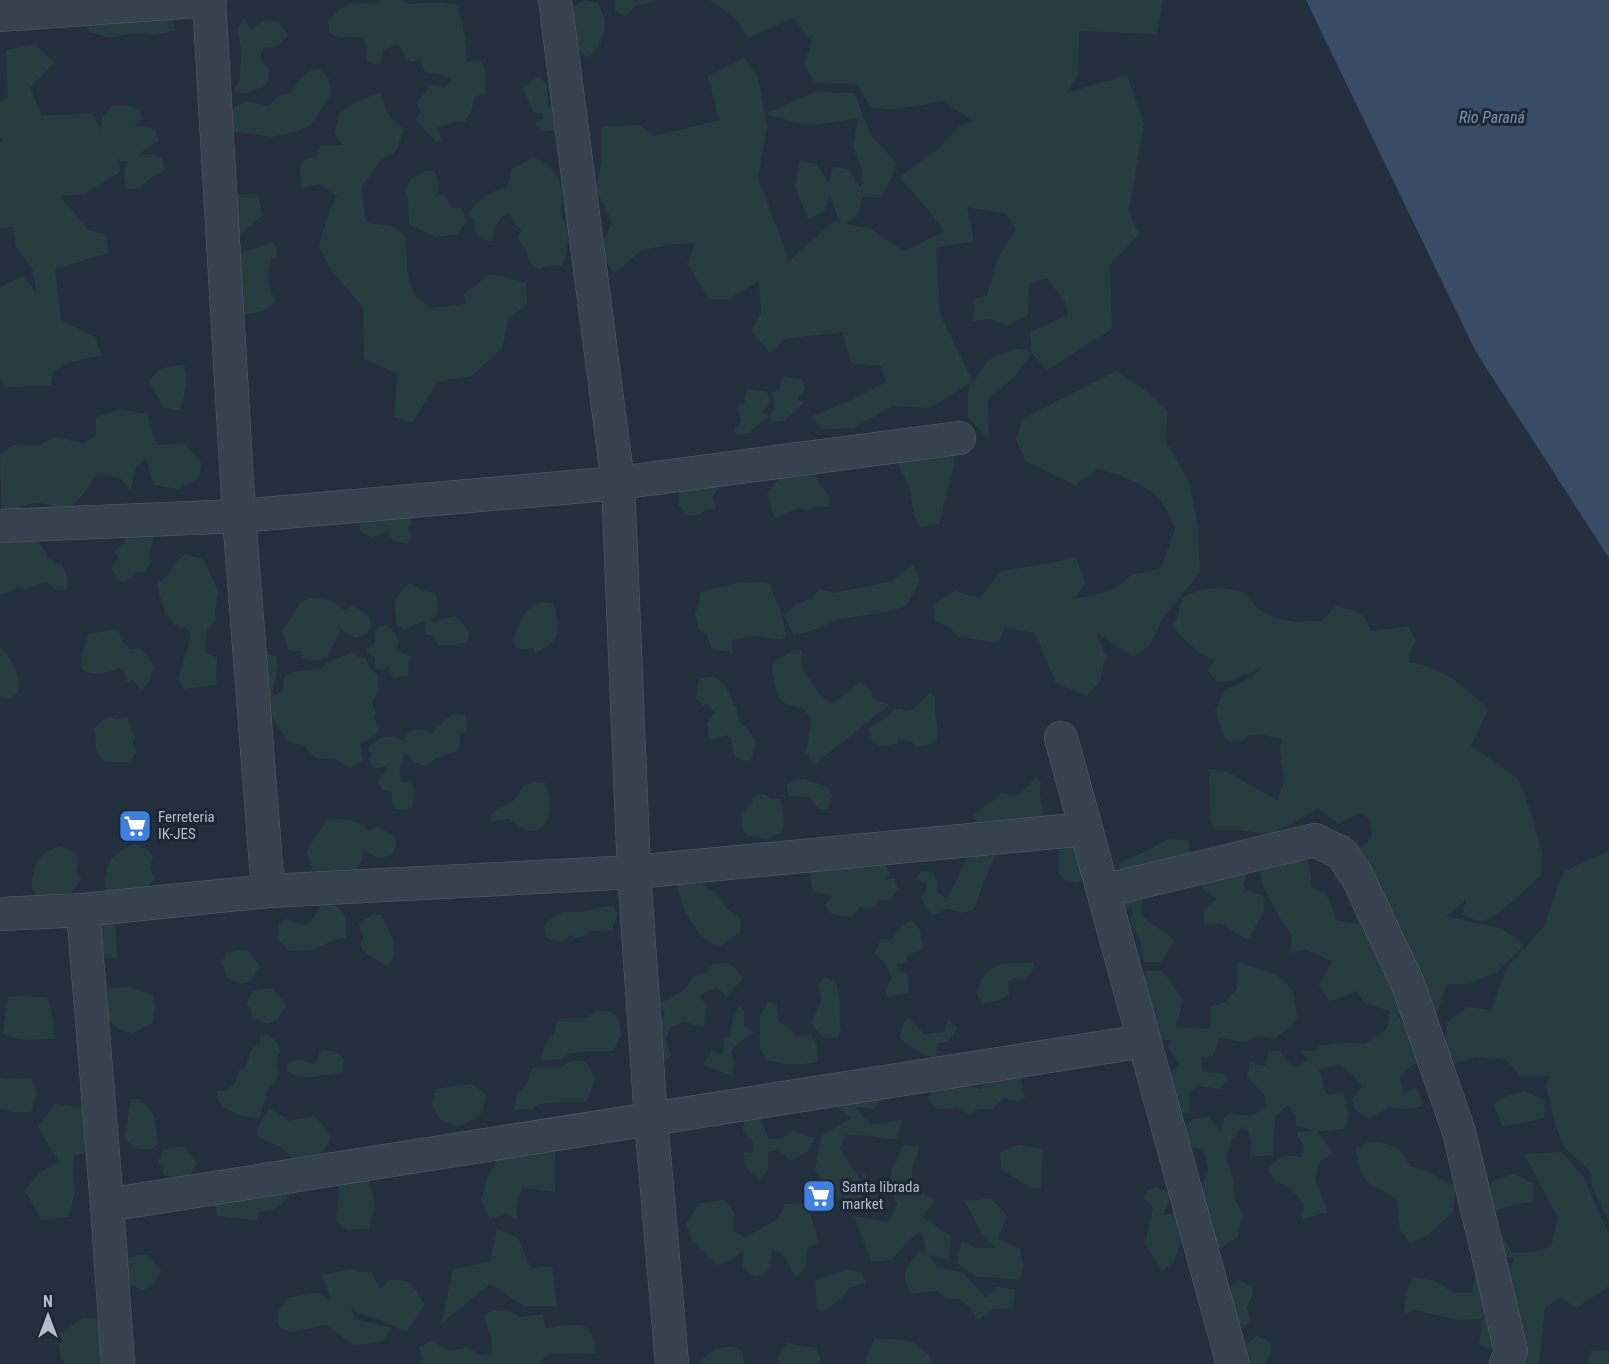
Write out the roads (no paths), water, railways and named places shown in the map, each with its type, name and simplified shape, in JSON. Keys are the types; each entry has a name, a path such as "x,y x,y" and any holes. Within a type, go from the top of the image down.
{"street":[{"path":"0,15 209,0 239,516 268,891"},
{"path":"555,0 618,483 634,872 651,1119 672,1364"},
{"path":"0,526 239,516 618,483 959,438"},
{"path":"1061,738 1233,1364"},
{"path":"0,915 82,910 268,891 634,872 1086,829"},
{"path":"1103,891 1315,840 1341,854 1357,876 1408,984 1459,1132 1511,1351 1506,1364"},
{"path":"82,910 118,1364"},
{"path":"107,1205 1144,1041"}],"water":[{"name":"Rio Paraná","path":"1306,0 1609,0 1609,558 1476,352"}],"place":[{"name":"Ferreteria IK-JES","path":"135,826"},
{"name":"Santa librada market","path":"819,1196"}]}
